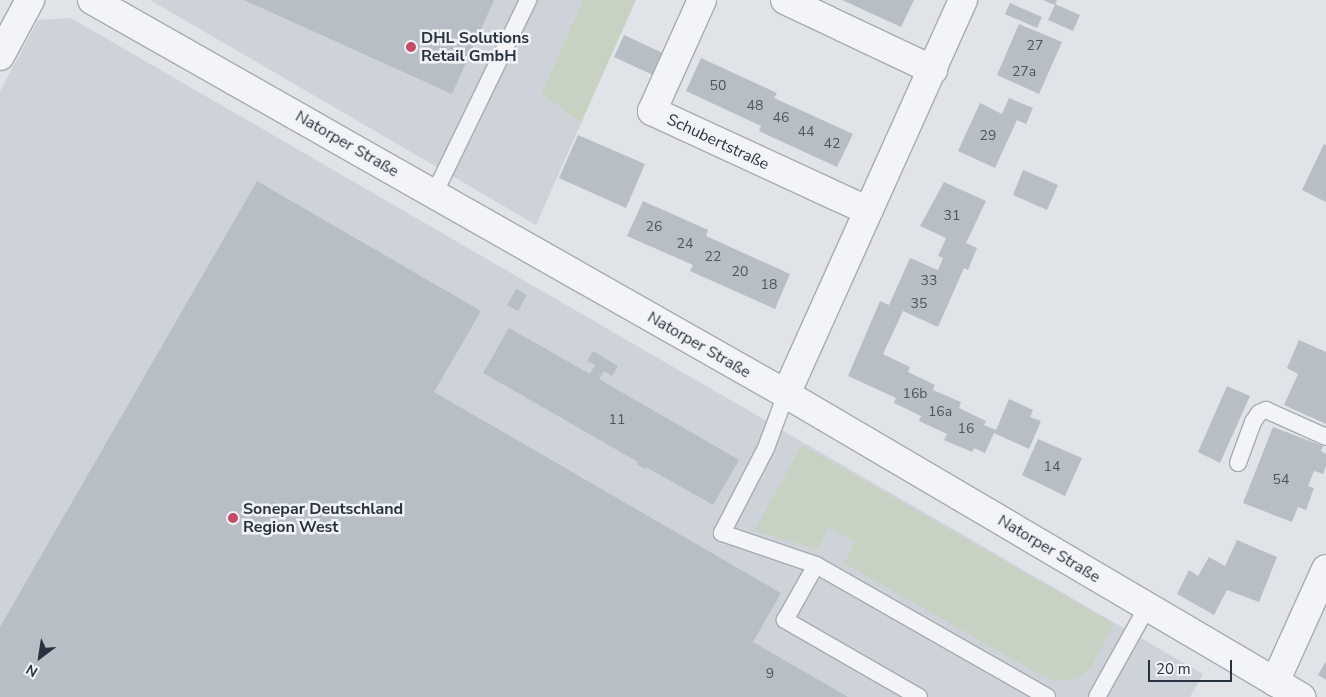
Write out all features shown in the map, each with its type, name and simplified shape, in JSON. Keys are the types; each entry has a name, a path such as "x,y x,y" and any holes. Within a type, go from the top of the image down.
{"street":[{"path":"0,56 30,0"},
{"name":"Natorper Straße","path":"92,0 786,394 1301,697"},
{"name":"Schubertstraße","path":"702,0 652,111 868,211"},
{"path":"785,0 933,70"},
{"path":"786,394 963,0"},
{"path":"1275,682 1326,569"}],"lane":[{"path":"434,194 528,0"},
{"path":"786,394 766,448 722,533 816,565 1047,697"},
{"path":"1238,463 1254,422 1259,413 1266,410 1326,436"},
{"path":"816,565 785,620 920,697"},
{"path":"1097,697 1147,607"}],"shaded area":[{"path":"150,0 583,0 541,94 581,123 536,225"},
{"path":"71,18 1203,674 1190,697 0,697 0,91 38,20"}],"green space":[{"path":"583,0 636,0 581,123 541,94"},
{"path":"802,445 1114,624 1091,667 1080,676 1065,681 1050,680 1046,674 1041,675 844,563 855,542 829,527 817,549 754,531"}],"building":[{"name":"DHL Solutions Retail GmbH","path":"244,0 494,0 452,94"},
{"path":"842,0 914,0 901,27"},
{"path":"1043,0 1057,0 1055,4 1080,15 1073,31 1048,20 1055,5"},
{"path":"1010,3 1042,17 1037,28 1005,14"},
{"path":"1019,24 1062,42 1039,94 997,75"},
{"path":"624,35 665,54 655,76 614,57"},
{"path":"701,58 777,93 774,98 853,134 837,167 759,131 761,126 686,91"},
{"path":"1009,98 1033,108 1026,124 1017,120 995,168 958,151 980,103 1002,114"},
{"path":"578,135 645,164 626,208 559,178"},
{"path":"1324,144 1326,145 1326,202 1302,190"},
{"path":"1023,170 1058,185 1047,210 1013,195"},
{"name":"Sonepar Deutschland Region West","path":"257,181 481,311 434,392 781,593 753,642 848,697 0,697 0,627"},
{"path":"944,182 986,201 966,243 977,248 968,270 964,268 938,327 903,311 883,354 910,367 908,372 935,385 933,390 961,402 959,408 986,421 984,425 996,430 1009,399 1033,410 1030,417 1041,421 1029,449 994,433 985,453 974,448 972,452 944,440 947,434 919,421 921,416 894,403 896,398 848,376 880,301 889,305 910,258 938,270 943,258 938,256 946,238 920,226"},
{"path":"643,201 708,230 706,236 790,274 775,309 690,271 693,265 627,236"},
{"path":"516,289 527,295 518,311 507,305"},
{"path":"509,328 590,374 595,365 587,361 593,351 618,366 612,376 604,371 599,379 739,460 713,505 646,467 645,469 636,464 638,462 483,373"},
{"path":"1299,340 1326,352 1326,424 1284,405 1298,374 1287,368"},
{"path":"1227,386 1250,396 1220,463 1198,452"},
{"path":"1273,427 1323,446 1321,451 1326,454 1326,466 1323,474 1314,471 1308,486 1314,488 1306,510 1298,507 1292,522 1243,503"},
{"path":"1038,439 1082,458 1065,496 1022,475"},
{"path":"1237,540 1277,557 1259,602 1227,590 1214,615 1177,594 1189,570 1198,576 1209,557 1225,566"},
{"path":"1326,661 1326,680 1318,675"}],"place":[{"name":"DHL Solutions Retail GmbH","path":"411,47"},
{"name":"Sonepar Deutschland Region West","path":"233,518"}]}
